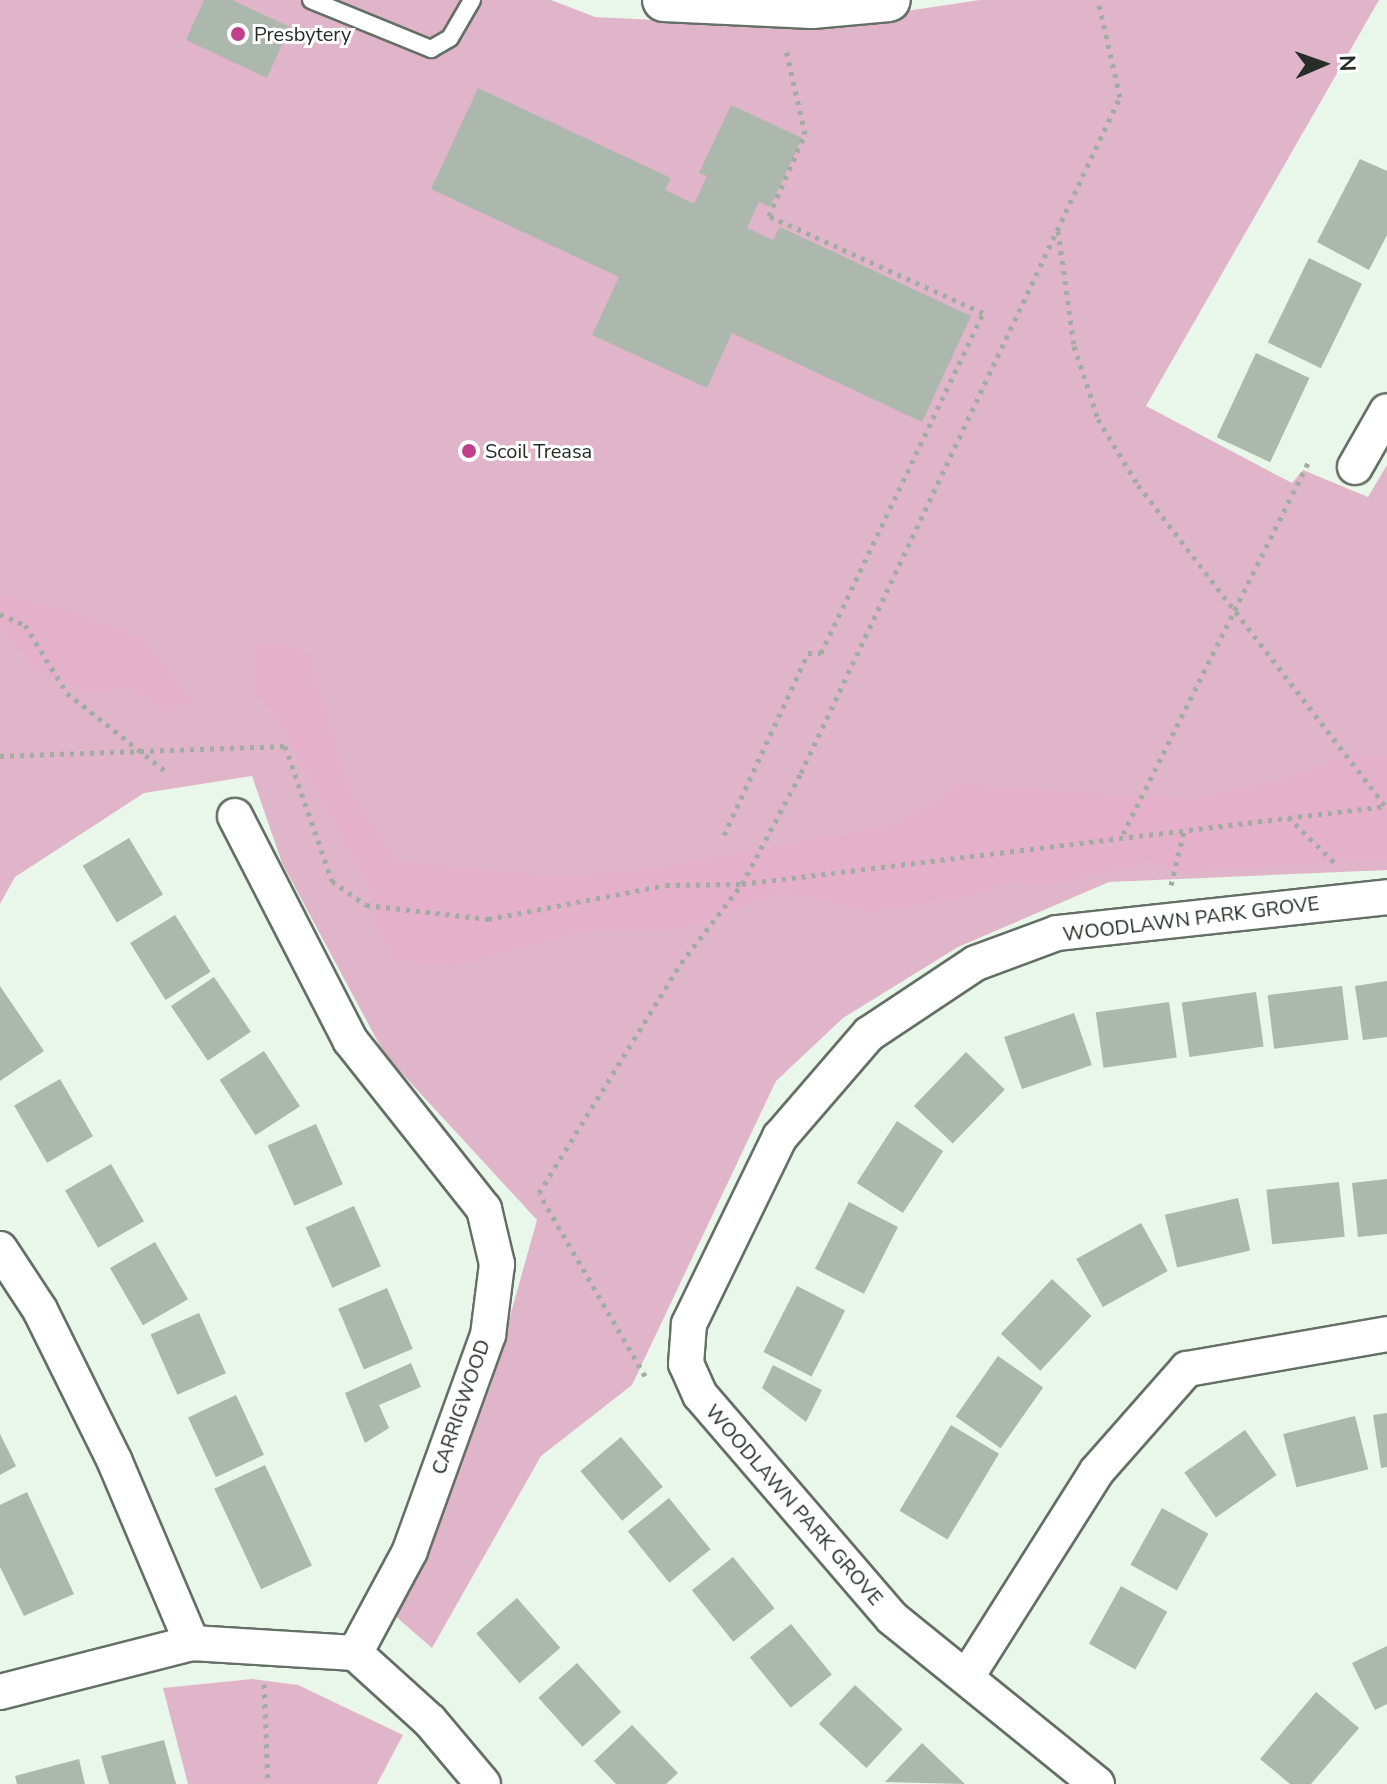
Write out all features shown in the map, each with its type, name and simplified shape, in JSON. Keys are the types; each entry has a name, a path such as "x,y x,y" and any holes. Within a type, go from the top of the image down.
{"street":[{"path":"664,0 812,7 889,0"},
{"path":"1355,467 1387,411"},
{"name":"CARRIGWOOD","path":"235,816 350,1040 484,1209 497,1264 488,1335 410,1551 355,1653"},
{"name":"WOODLAWN PARK GROVE","path":"1097,1784 968,1675 892,1618 700,1395 686,1364 689,1324 780,1137 869,1034 976,963 1057,933 1387,897"},
{"path":"0,1249 40,1310 115,1462 192,1643"},
{"path":"968,1675 1097,1471 1187,1369 1387,1334"},
{"path":"0,1692 192,1643 355,1653 430,1721 483,1784"}],"lane":[{"path":"311,0 431,49 450,38 472,0"}],"path":[{"path":"645,1376 539,1193 681,963 742,884 1058,230 1120,97 1098,0"},
{"path":"724,835 808,653 821,653 983,313 769,216 805,134 786,50"},
{"path":"1058,230 1074,346 1098,419 1138,485 1386,806"},
{"path":"1123,834 1309,461"},
{"path":"0,614 25,625 67,693 132,750 165,771"},
{"path":"0,756 285,746 332,881 366,905 488,919 666,885 742,884 1123,834 1386,806"},
{"path":"1288,816 1343,871"},
{"path":"1169,891 1185,827"},
{"path":"264,1675 268,1784"}],"shaded area":[{"path":"0,0 551,0 595,17 799,27 980,0 1379,0 1146,406 1292,483 1303,470 1368,497 1387,465 1387,870 1109,882 958,947 843,1018 776,1081 632,1385 541,1456 432,1648 393,1614 490,1388 537,1220 385,1055 282,863 252,776 144,793 15,877 0,904"},
{"path":"0,595 75,611 143,638 194,702 167,712 132,688 88,693 34,668 0,626"},
{"path":"281,644 308,652 350,789 398,861 559,876 642,870 897,824 960,784 1190,799 1281,780 1352,753 1387,755 1387,859 1187,872 1147,862 1054,885 1010,881 971,897 871,912 782,892 679,930 587,930 454,967 395,960 380,937 370,889 279,722 255,695 252,645"},
{"path":"252,1679 298,1685 403,1735 377,1784 188,1784 163,1688"}],"building":[{"name":"Presbytery","path":"204,0 232,0 290,27 267,78 186,40"},
{"path":"478,88 671,178 665,190 694,204 707,176 699,173 731,105 802,138 770,207 759,202 747,228 773,240 780,227 971,316 922,422 732,333 707,388 592,335 619,277 431,189"},
{"path":"1360,159 1387,171 1387,235 1369,270 1317,242"},
{"path":"1309,258 1362,284 1321,368 1268,342"},
{"path":"1256,353 1309,378 1270,462 1217,437"},
{"path":"129,838 163,895 117,922 83,866"},
{"path":"175,915 211,972 166,1000 130,943"},
{"path":"214,977 251,1032 208,1061 171,1006"},
{"path":"1387,981 1387,1037 1363,1040 1355,986"},
{"path":"0,986 44,1051 0,1081"},
{"path":"1342,986 1349,1040 1274,1049 1268,995"},
{"path":"1256,992 1264,1046 1189,1057 1182,1002"},
{"path":"1169,1002 1177,1057 1104,1068 1096,1012"},
{"path":"1074,1013 1092,1065 1022,1089 1004,1037"},
{"path":"264,1051 300,1106 255,1135 220,1080"},
{"path":"966,1052 1005,1090 953,1143 914,1106"},
{"path":"60,1079 93,1136 47,1163 14,1106"},
{"path":"897,1121 943,1151 903,1213 857,1183"},
{"path":"316,1124 343,1184 294,1206 268,1146"},
{"path":"111,1164 144,1221 98,1248 65,1190"},
{"path":"1387,1179 1387,1234 1358,1237 1352,1183"},
{"path":"1339,1182 1345,1237 1272,1244 1266,1190"},
{"path":"1238,1198 1250,1251 1177,1267 1165,1215"},
{"path":"849,1202 898,1227 864,1294 815,1269"},
{"path":"354,1206 381,1266 332,1288 306,1228"},
{"path":"1141,1223 1168,1271 1103,1307 1076,1259"},
{"path":"155,1242 188,1299 143,1325 110,1268"},
{"path":"1052,1279 1091,1316 1040,1371 1001,1334"},
{"path":"797,1286 845,1311 812,1376 763,1352"},
{"path":"387,1288 413,1349 364,1369 338,1309"},
{"path":"199,1313 226,1373 177,1395 151,1335"},
{"path":"998,1356 1043,1388 1001,1448 956,1417"},
{"path":"411,1363 421,1387 379,1405 389,1428 365,1443 345,1393"},
{"path":"773,1365 822,1390 806,1422 762,1388"},
{"path":"236,1395 264,1455 216,1477 188,1417"},
{"path":"1387,1413 1387,1467 1381,1468 1373,1415"},
{"path":"1355,1416 1368,1469 1297,1487 1283,1434"},
{"path":"951,1425 999,1454 947,1540 899,1511"},
{"path":"1245,1430 1277,1475 1216,1517 1184,1472"},
{"path":"0,1434 16,1466 0,1475"},
{"path":"621,1437 663,1487 622,1521 580,1471"},
{"path":"265,1465 312,1566 261,1589 214,1489"},
{"path":"27,1492 74,1594 24,1616 0,1567 0,1505"},
{"path":"669,1498 711,1549 669,1583 628,1531"},
{"path":"1162,1508 1208,1534 1177,1591 1130,1565"},
{"path":"733,1557 775,1608 733,1642 692,1590"},
{"path":"1121,1586 1167,1612 1135,1669 1089,1644"},
{"path":"517,1598 560,1648 520,1683 476,1633"},
{"path":"791,1624 832,1675 791,1708 750,1657"},
{"path":"1387,1646 1387,1704 1375,1710 1352,1663"},
{"path":"577,1663 621,1712 583,1747 538,1698"},
{"path":"855,1685 903,1729 866,1768 819,1724"},
{"path":"1316,1692 1359,1728 1311,1784 1290,1784 1260,1759"},
{"path":"632,1725 678,1773 666,1784 616,1784 594,1761"},
{"path":"164,1740 176,1784 109,1784 101,1756"},
{"path":"922,1743 946,1766 965,1784 885,1782"},
{"path":"79,1759 85,1784 17,1784 15,1776"}],"place":[{"name":"Presbytery","path":"238,34"},
{"name":"Scoil Treasa","path":"469,451"}]}
